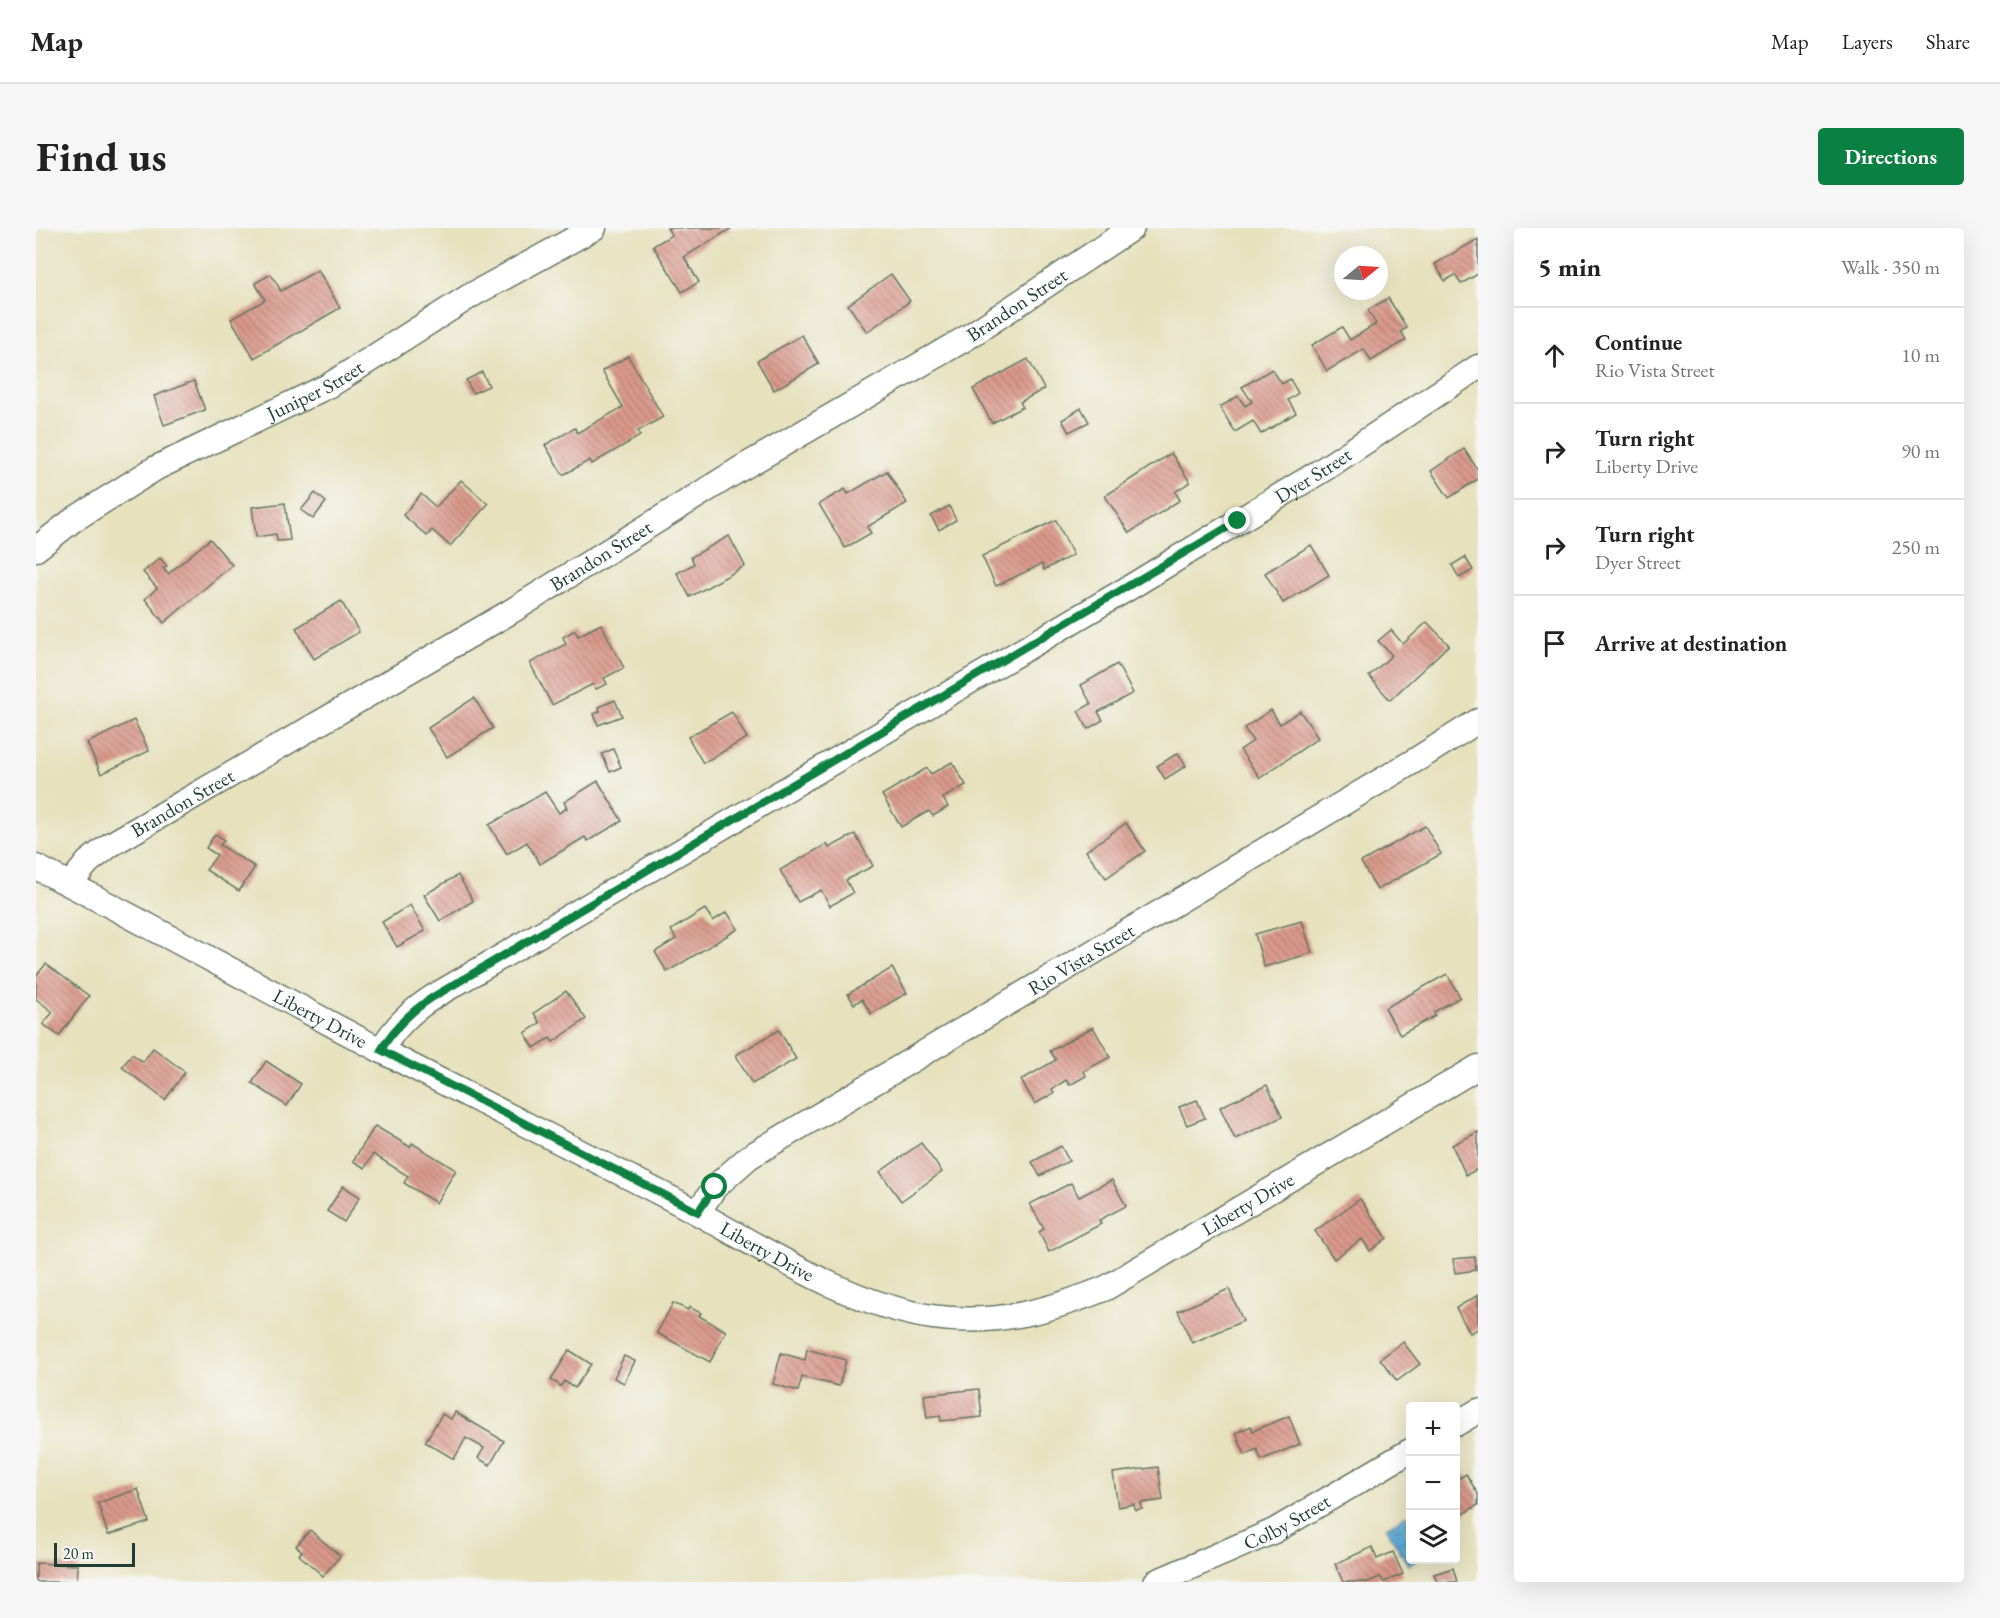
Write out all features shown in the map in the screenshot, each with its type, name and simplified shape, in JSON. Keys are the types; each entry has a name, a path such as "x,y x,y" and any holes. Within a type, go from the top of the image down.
{"street":[{"name":"Juniper Street","path":"36,549 73,520 126,485 201,445 330,385 470,296 594,228"},
{"name":"Brandon Street","path":"70,884 88,862 118,839 510,612 740,469 968,337 1132,228"},
{"name":"Dyer Street","path":"381,1050 394,1030 410,1013 433,997 1132,586 1324,469 1478,367"},
{"name":"Rio Vista Street","path":"698,1212 715,1187 749,1157 1409,765 1478,721"},
{"name":"Liberty Drive","path":"36,867 381,1050 698,1212 821,1278 893,1308 931,1317 966,1320 1006,1318 1041,1312 1106,1288 1478,1067"},
{"path":"1460,1421 1478,1411"},
{"name":"Colby Street","path":"1156,1582 1274,1531 1406,1453"}],"water":[{"path":"1406,1516 1406,1562 1386,1527"}],"building":[{"path":"667,228 732,228 684,257 699,282 682,292 653,246 672,235"},
{"path":"1478,239 1478,274 1461,284 1455,275 1445,281 1435,264"},
{"path":"318,270 340,308 254,358 231,319 265,300 255,283 271,274 281,291"},
{"path":"891,274 910,301 867,332 848,305"},
{"path":"1388,298 1407,328 1401,331 1406,340 1371,361 1364,349 1327,371 1312,345 1342,327 1350,340 1376,324 1368,310"},
{"path":"802,335 819,364 774,390 757,361"},
{"path":"628,356 663,417 638,431 640,436 592,464 590,460 563,475 545,445 575,428 577,433 623,407 602,371"},
{"path":"1028,359 1044,389 1020,402 1023,407 992,423 973,389"},
{"path":"1272,369 1282,384 1290,379 1298,393 1288,400 1296,413 1261,434 1253,421 1235,432 1220,407 1238,396 1245,406 1252,402 1242,387"},
{"path":"482,372 489,386 473,393 466,380"},
{"path":"194,381 205,410 164,425 154,396"},
{"path":"1081,408 1089,422 1069,432 1062,420"},
{"path":"1464,449 1478,470 1478,479 1449,498 1431,471"},
{"path":"1171,453 1190,482 1175,492 1180,500 1129,533 1105,496"},
{"path":"887,471 907,503 867,527 871,533 845,548 819,504 845,489 848,494"},
{"path":"461,480 488,504 450,546 432,530 427,536 403,515 421,494 436,507"},
{"path":"315,493 326,502 313,519 301,510"},
{"path":"285,503 290,540 277,541 276,534 256,537 252,507"},
{"path":"949,506 956,520 939,530 931,516"},
{"path":"1056,520 1073,555 1044,570 1042,564 996,586 982,556"},
{"path":"729,536 745,566 690,597 677,573 694,564 691,557"},
{"path":"210,539 232,565 164,623 145,599 157,588 143,572 160,558 167,566 163,568 168,574"},
{"path":"1311,545 1329,575 1283,603 1265,573"},
{"path":"1465,557 1473,570 1459,578 1452,565"},
{"path":"341,601 359,632 314,659 296,628"},
{"path":"1427,622 1449,645 1390,700 1369,676 1392,655 1378,641 1391,630 1403,644"},
{"path":"601,624 624,668 604,678 607,684 596,689 593,684 552,705 530,663 566,644 563,637 575,630 578,636"},
{"path":"1117,664 1133,693 1098,712 1103,720 1088,729 1078,711 1091,704 1081,685"},
{"path":"474,698 493,728 447,757 428,728"},
{"path":"615,700 622,716 598,725 594,714 600,711 599,707"},
{"path":"1271,710 1280,724 1300,711 1318,738 1260,778 1240,750 1253,741 1244,728"},
{"path":"732,712 747,738 703,763 688,737"},
{"path":"134,720 149,751 101,774 87,743"},
{"path":"613,749 621,767 610,772 602,754"},
{"path":"1178,753 1186,766 1165,779 1157,766"},
{"path":"952,762 966,785 943,798 948,807 933,816 929,811 901,827 882,795 927,768 931,774"},
{"path":"598,781 622,821 588,841 585,837 540,864 527,842 507,854 489,825 545,792 559,813 567,808 564,802"},
{"path":"1126,823 1145,851 1106,878 1086,851"},
{"path":"1425,826 1441,854 1377,890 1361,862"},
{"path":"215,834 224,840 220,845 255,867 239,891 206,870 217,855 206,848"},
{"path":"855,834 873,866 846,880 853,893 830,906 821,890 798,902 780,870 827,844 829,848"},
{"path":"458,875 473,901 440,921 424,895"},
{"path":"410,905 425,931 397,947 382,922"},
{"path":"705,909 713,921 727,912 738,929 667,972 655,952 676,939 671,930"},
{"path":"1302,921 1312,953 1264,967 1255,934"},
{"path":"46,964 89,996 59,1036 43,1024 53,1012 36,999 36,976"},
{"path":"892,968 907,993 871,1014 862,999 854,1004 848,994"},
{"path":"1447,974 1460,997 1434,1012 1435,1016 1400,1035 1385,1008"},
{"path":"566,991 586,1019 553,1042 550,1038 534,1048 525,1033 540,1023 534,1013"},
{"path":"1093,1027 1110,1057 1084,1071 1086,1076 1070,1085 1066,1080 1052,1089 1054,1093 1035,1104 1021,1080 1056,1060 1050,1051"},
{"path":"779,1030 796,1059 752,1084 736,1055"},
{"path":"153,1048 185,1072 165,1100 122,1067 132,1054 143,1062"},
{"path":"266,1061 301,1084 287,1106 252,1083"},
{"path":"1267,1085 1282,1117 1235,1139 1220,1107"},
{"path":"1197,1100 1205,1118 1187,1125 1179,1107"},
{"path":"375,1126 410,1147 412,1143 456,1170 436,1203 404,1183 408,1176 373,1154 365,1168 353,1161"},
{"path":"1478,1132 1478,1169 1466,1175 1452,1145"},
{"path":"921,1143 942,1172 901,1201 880,1172"},
{"path":"1061,1146 1069,1161 1040,1176 1032,1162"},
{"path":"1112,1180 1126,1206 1099,1220 1101,1224 1049,1252 1039,1232 1044,1229 1030,1204 1071,1183 1079,1197"},
{"path":"343,1186 360,1197 344,1222 327,1211"},
{"path":"1360,1199 1387,1238 1370,1251 1362,1239 1334,1259 1315,1231"},
{"path":"1475,1257 1476,1270 1455,1273 1453,1259"},
{"path":"1229,1289 1243,1321 1192,1343 1178,1311"},
{"path":"1478,1295 1478,1329 1470,1333 1456,1308"},
{"path":"673,1303 701,1313 699,1316 726,1331 710,1362 657,1333"},
{"path":"1403,1342 1420,1364 1397,1381 1380,1359"},
{"path":"807,1349 846,1360 839,1386 802,1377 798,1391 773,1384 781,1353 805,1360"},
{"path":"569,1350 591,1364 575,1388 564,1381 561,1386 551,1380"},
{"path":"624,1356 635,1361 624,1383 614,1378"},
{"path":"979,1389 982,1417 941,1421 940,1416 927,1418 924,1395"},
{"path":"455,1412 504,1441 490,1465 478,1458 484,1448 466,1438 454,1459 425,1442 442,1414 451,1419"},
{"path":"1289,1416 1300,1444 1261,1460 1257,1449 1245,1455 1236,1433 1251,1426 1253,1431"},
{"path":"1158,1467 1163,1500 1141,1503 1142,1509 1135,1510 1134,1504 1118,1507 1113,1473"},
{"path":"1466,1474 1478,1494 1478,1505 1460,1516 1460,1510 1460,1478"},
{"path":"138,1489 149,1522 108,1535 98,1503"},
{"path":"310,1530 340,1556 323,1576 299,1555 302,1551 296,1546"},
{"path":"1372,1547 1377,1559 1393,1552 1403,1574 1384,1582 1380,1577 1368,1582 1343,1582 1335,1564"},
{"path":"36,1563 78,1565 77,1582 36,1582"},
{"path":"1453,1568 1457,1582 1437,1582 1434,1574"}],"route":[{"path":"715,1187 698,1212 381,1050 394,1030 410,1013 433,997 1132,586 1238,521"}]}
